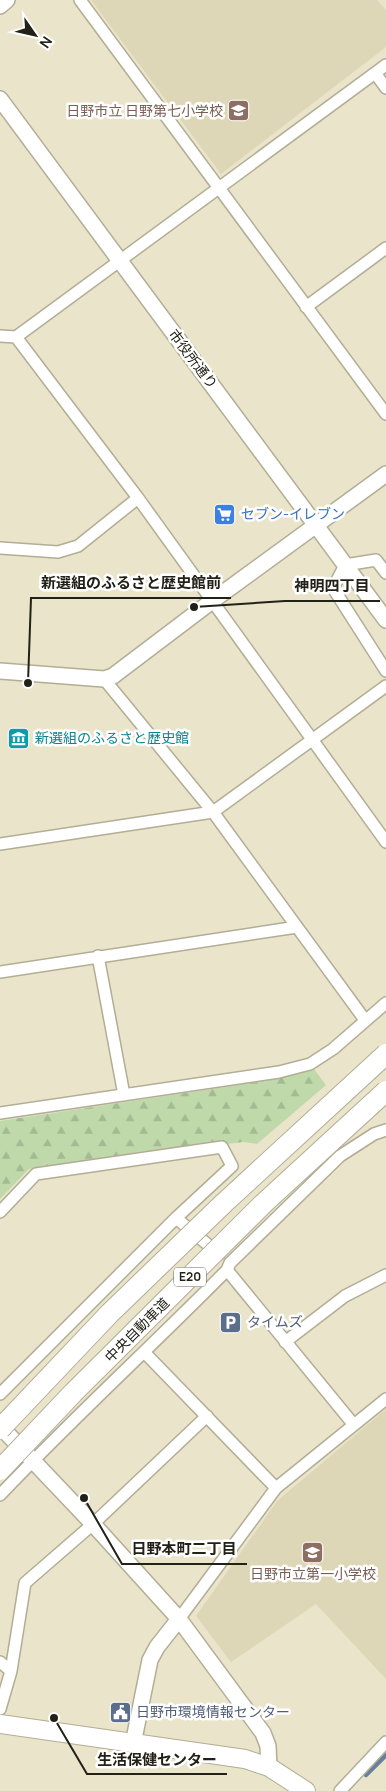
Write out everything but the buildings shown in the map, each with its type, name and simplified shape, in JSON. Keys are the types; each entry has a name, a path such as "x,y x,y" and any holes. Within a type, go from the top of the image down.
{"highway":[{"name":"E20","path":"0,1428 131,1293 224,1203 386,1054"},
{"name":"中央自動車道","path":"0,1470 73,1393 257,1210 386,1090"}],"main road":[{"path":"0,1724 246,1759 269,1767 306,1791"}],"street":[{"path":"0,6 8,0"},
{"path":"80,0 386,414"},
{"path":"0,336 16,337 386,65"},
{"path":"375,73 386,88"},
{"name":"市役所通り","path":"0,99 386,620"},
{"path":"306,307 386,248"},
{"path":"16,337 138,498 386,842"},
{"path":"0,671 104,679 113,676 386,474"},
{"path":"0,548 58,552 78,546 138,498"},
{"path":"386,573 376,560 345,565 333,588 386,671"},
{"path":"104,679 213,812 365,1020"},
{"path":"0,844 213,812 386,686"},
{"path":"0,972 297,927"},
{"path":"98,956 124,1095"},
{"path":"0,1113 279,1072 310,1064 333,1049 386,1003"},
{"path":"0,1495 340,1156 374,1134 386,1130"},
{"path":"0,1212 36,1174 222,1147 232,1166 176,1218 0,1394"},
{"path":"176,1218 228,1267 284,1342 354,1425"},
{"path":"284,1342 345,1296 386,1275"},
{"path":"145,1352 276,1488"},
{"path":"133,1744 146,1673 157,1647 276,1488 386,1399"},
{"path":"0,1708 11,1672 25,1583 93,1524 207,1416"},
{"path":"0,1428 93,1524 179,1619 263,1733 268,1746 269,1767"},
{"path":"0,1662 11,1672"},
{"path":"340,1791 386,1742"}],"shaded area":[{"name":"日野市立 日野第七小学校","path":"91,0 377,0 386,10 386,47 221,174"},
{"name":"日野市立第一小学校","path":"386,1409 386,1679 316,1604 231,1662 196,1616 277,1501"}],"green space":[{"path":"314,1069 326,1085 257,1144 243,1142 29,1169 0,1199 0,1121 258,1082"}],"waterway":[{"path":"366,1775 386,1755"}],"place":[{"name":"日野市立 日野第七小学校","path":"239,111"},
{"name":"セブン-イレブン","path":"225,514"},
{"name":"神明四丁目","path":"194,607"},
{"name":"新選組のふるさと歴史館前","path":"28,683"},
{"name":"新選組のふるさと歴史館","path":"19,738"},
{"name":"タイムズ","path":"231,1322"},
{"name":"日野本町二丁目","path":"84,1498"},
{"name":"日野市立第一小学校","path":"313,1552"},
{"name":"日野市環境情報センター","path":"120,1712"},
{"name":"生活保健センター","path":"54,1718"}]}
